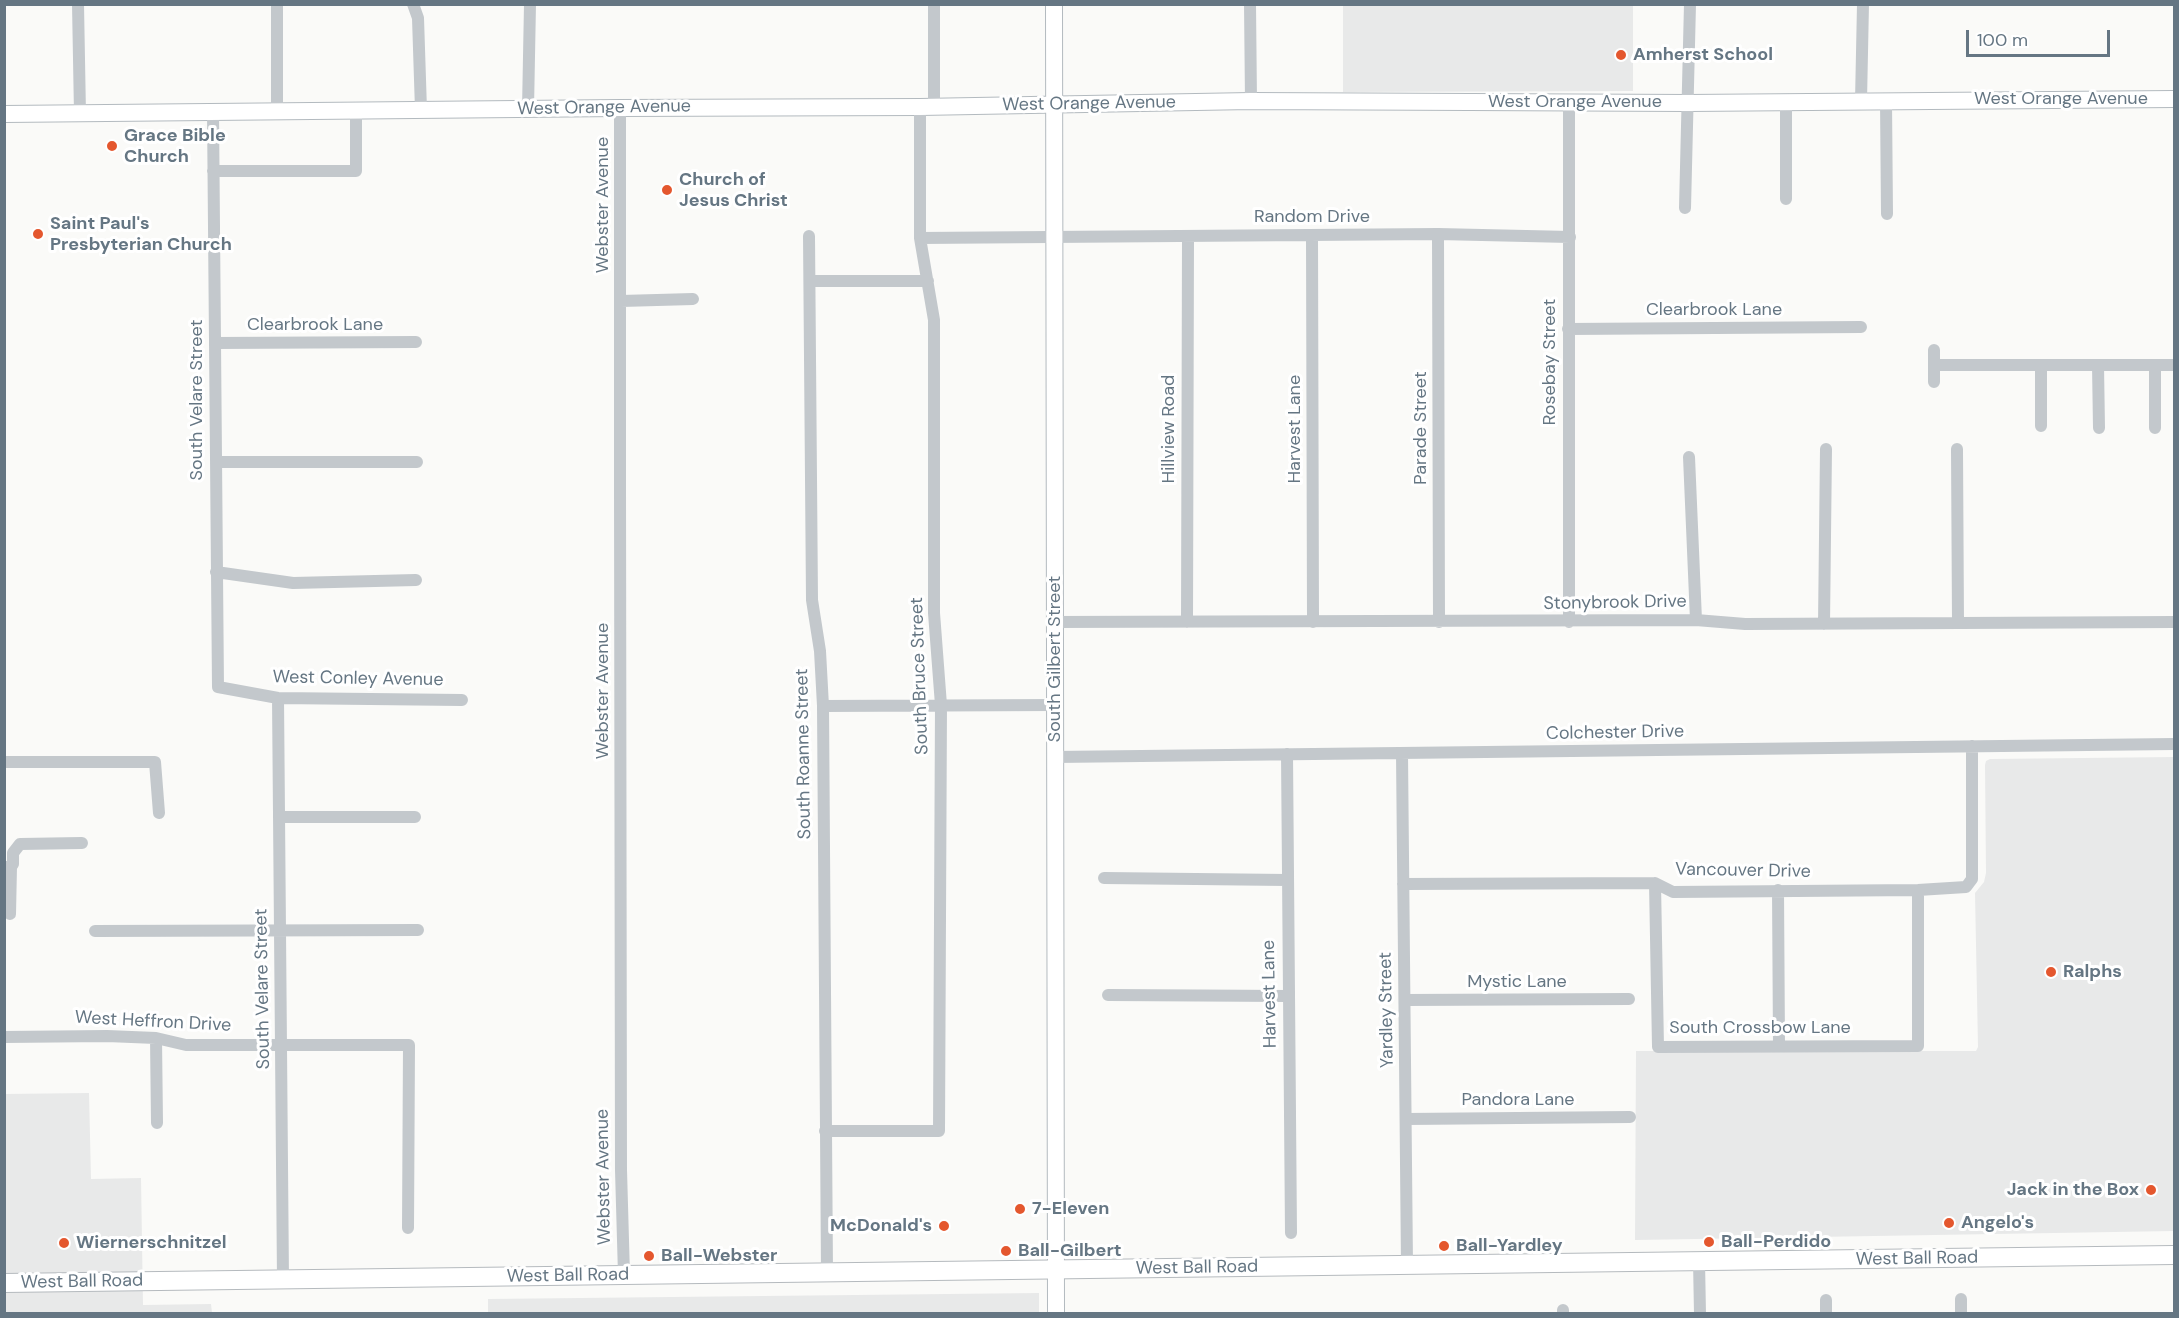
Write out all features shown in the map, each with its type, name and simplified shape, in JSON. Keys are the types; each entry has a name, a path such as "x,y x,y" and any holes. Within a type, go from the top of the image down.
{"main road":[{"name":"West Ball Road","path":"4,1283 2175,1255"}],"street":[{"path":"78,4 80,114"},
{"path":"277,4 277,112"},
{"path":"413,4 418,18 421,110"},
{"path":"528,109 530,4"},
{"name":"South Bruce Street","path":"825,1131 939,1131 941,705 934,613 934,320 920,238 934,4"},
{"name":"South Gilbert Street","path":"1054,4 1056,1314"},
{"path":"1250,4 1251,101"},
{"path":"1685,208 1690,4"},
{"path":"1861,101 1863,4"},
{"name":"West Orange Avenue","path":"4,114 927,107 1251,101 1688,103 2175,99"},
{"path":"1886,101 1887,214"},
{"name":"Rosebay Street","path":"1569,102 1569,622"},
{"path":"1786,102 1786,199"},
{"name":"Webster Avenue","path":"621,108 621,1170 624,1275"},
{"name":"South Velare Street","path":"213,112 218,687"},
{"path":"213,171 356,171 356,112"},
{"name":"Random Drive","path":"920,238 1438,234 1570,237"},
{"name":"Parade Street","path":"1438,234 1439,622"},
{"name":"Harvest Lane","path":"1312,235 1313,622"},
{"name":"South Roanne Street","path":"809,236 812,600 820,651 824,706 827,1272"},
{"name":"Hillview Road","path":"1186,622 1188,236"},
{"path":"811,281 928,281"},
{"path":"621,301 693,299"},
{"name":"Clearbrook Lane","path":"1568,329 1861,327"},
{"name":"Clearbrook Lane","path":"215,343 416,342"},
{"path":"1934,350 1934,382"},
{"path":"1934,365 2175,365"},
{"path":"2041,365 2041,426"},
{"path":"2098,365 2098,428"},
{"path":"2155,365 2155,428"},
{"path":"1824,624 1826,449"},
{"path":"1957,449 1958,623"},
{"path":"1689,457 1696,620"},
{"path":"216,462 417,462"},
{"path":"216,572 293,583 416,580"},
{"name":"Stonybrook Drive","path":"1055,622 1696,620 1745,624 2175,622"},
{"name":"West Conley Avenue","path":"218,687 278,698 462,700"},
{"name":"South Velare Street","path":"278,698 283,1279"},
{"path":"824,706 1055,705"},
{"name":"Colchester Drive","path":"1055,757 2175,744"},
{"name":"Vancouver Drive","path":"1403,885 1655,883 1673,892 1918,890 1966,886 1972,879 1972,746"},
{"name":"Harvest Lane","path":"1287,754 1291,1233"},
{"name":"Yardley Street","path":"1402,754 1407,1265"},
{"path":"4,762 155,762 159,813"},
{"path":"279,817 415,817"},
{"path":"10,914 8,867 13,864 13,853 20,844 82,843"},
{"path":"1104,878 1287,880"},
{"name":"South Crossbow Lane","path":"1655,883 1658,1047 1918,1046 1918,890"},
{"path":"1778,890 1779,1046"},
{"path":"96,931 417,930"},
{"path":"1108,995 1288,996"},
{"name":"Mystic Lane","path":"1405,1000 1629,999"},
{"name":"West Heffron Drive","path":"4,1037 156,1038 186,1045 281,1043 409,1045 408,1228"},
{"path":"156,1038 157,1123"},
{"name":"Pandora Lane","path":"1406,1119 1630,1117"},
{"path":"1699,1261 1700,1314"},
{"path":"1961,1299 1961,1314"},
{"path":"1826,1300 1826,1314"}],"shaded area":[{"path":"1343,5 1633,5 1633,91 1343,92"},
{"path":"2174,757 2174,1231 1635,1240 1636,1051 1976,1051 1978,1047 1975,893 1984,882 1986,873 1986,761 1990,759"},
{"path":"89,1093 91,1179 141,1178 143,1305 211,1304 212,1313 5,1313 4,1094"},
{"path":"1039,1293 1039,1314 488,1313 488,1299"}],"place":[{"name":"Amherst School","path":"1621,55"},
{"name":"Grace Bible Church","path":"112,146"},
{"name":"Church of Jesus Christ","path":"667,190"},
{"name":"Saint Paul's Presbyterian Church","path":"38,234"},
{"name":"Ralphs","path":"2051,972"},
{"name":"Jack in the Box","path":"2151,1190"},
{"name":"7-Eleven","path":"1020,1209"},
{"name":"Angelo's","path":"1949,1223"},
{"name":"McDonald's","path":"944,1226"},
{"name":"Ball-Perdido","path":"1709,1242"},
{"name":"Wiernerschnitzel","path":"64,1243"},
{"name":"Ball-Yardley","path":"1444,1246"},
{"name":"Ball-Gilbert","path":"1006,1251"},
{"name":"Ball-Webster","path":"649,1256"}]}
